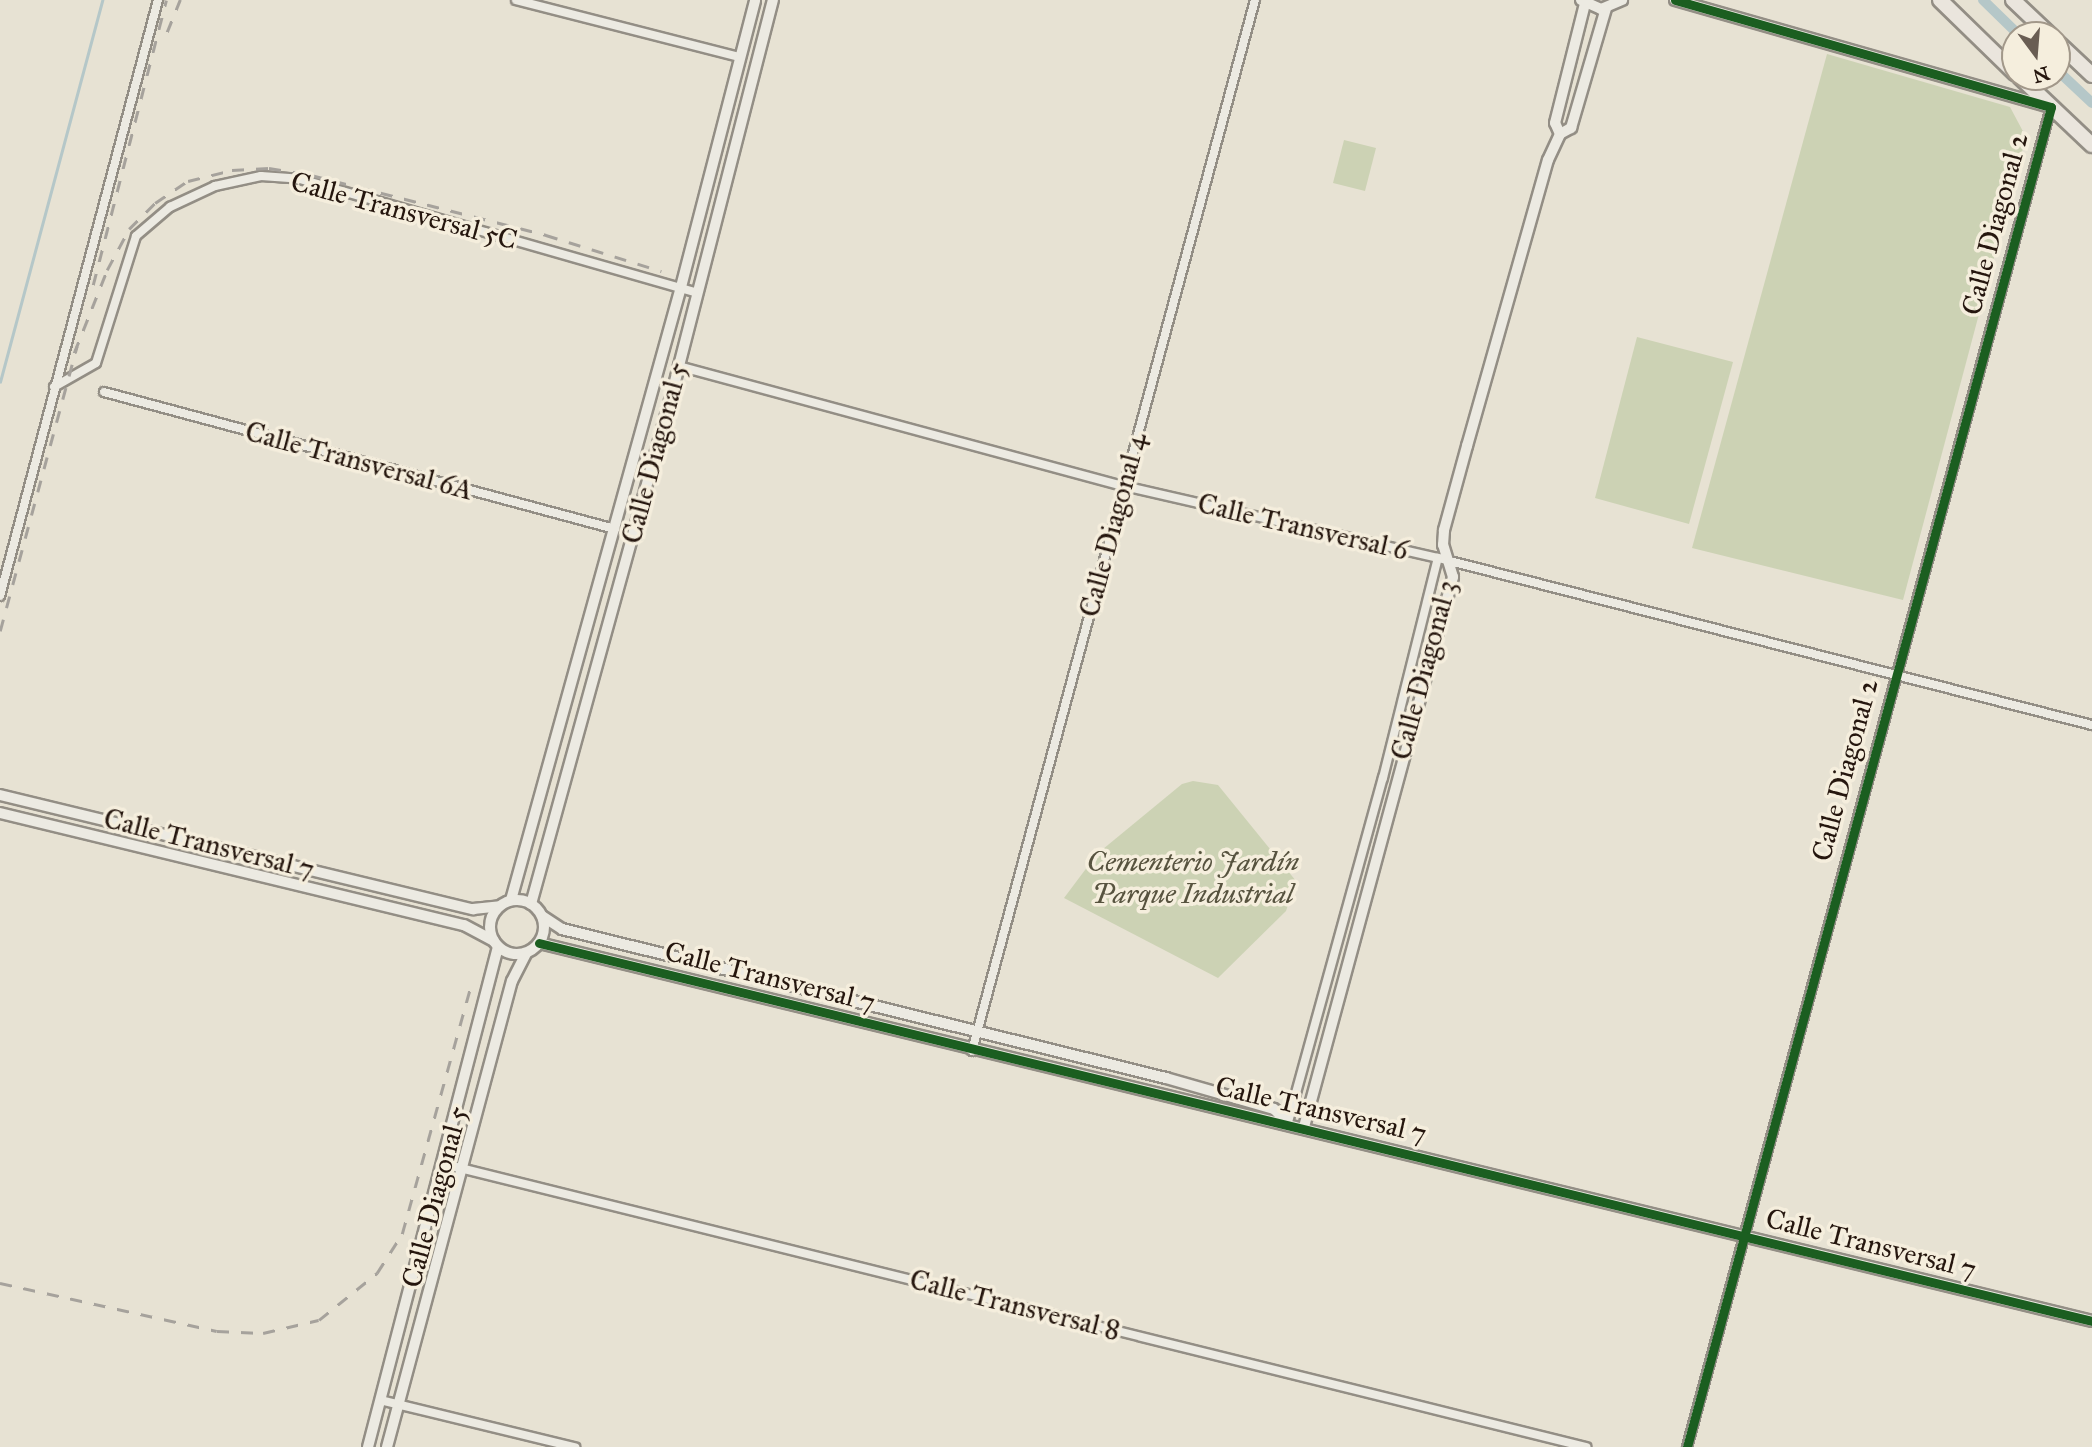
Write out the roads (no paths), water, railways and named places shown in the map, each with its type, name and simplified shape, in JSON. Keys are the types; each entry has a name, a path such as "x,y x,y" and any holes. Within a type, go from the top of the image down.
{"highway":[{"path":"1940,0 2001,59"},
{"path":"2013,0 2035,21"},
{"path":"2071,55 2092,75"},
{"path":"2034,91 2092,145"}],"street":[{"path":"0,596 158,0"},
{"path":"516,0 740,57"},
{"name":"Calle Diagonal 5","path":"512,900 681,287 755,0"},
{"name":"Calle Diagonal 5","path":"531,904 614,608 773,0"},
{"name":"Calle Diagonal 4","path":"972,1051 1255,0"},
{"path":"1583,2 1606,8 1622,0"},
{"path":"1675,0 2051,107"},
{"name":"Calle Diagonal 3","path":"1560,134 1555,123 1583,2"},
{"name":"Calle Diagonal 3","path":"1304,1128 1453,577 1442,559 1447,519 1528,224 1560,134 1571,128 1606,8"},
{"path":"1565,86 1582,91"},
{"name":"Calle Diagonal 2","path":"1687,1447 1894,673 2051,107"},
{"name":"Calle Transversal 5C","path":"54,387 96,363 136,236 170,207 215,186 261,176 300,179 698,292"},
{"path":"707,188 722,195"},
{"name":"Calle Transversal 6","path":"678,366 1124,486 1442,559 2092,725"},
{"name":"Calle Transversal 6A","path":"104,392 615,528"},
{"path":"1287,1122 1442,559"},
{"path":"594,602 614,608"},
{"name":"Calle Transversal 7","path":"0,795 473,909 500,906"},
{"path":"32,821 35,803"},
{"name":"Calle Transversal 7","path":"0,813 464,925 496,944"},
{"path":"175,856 181,837"},
{"path":"355,900 360,881"},
{"path":"512,900 531,904 542,916 544,930 539,943 526,953 511,954 496,944 491,919 500,906 512,900"},
{"name":"Calle Transversal 7","path":"542,916 562,929 685,961 1177,1081 1274,1109 1287,1122"},
{"name":"Calle Transversal 7","path":"539,943 1268,1122 1287,1122 1743,1237 2092,1321"},
{"name":"Calle Diagonal 5","path":"368,1447 444,1164 496,944"},
{"name":"Calle Diagonal 5","path":"387,1447 512,981 526,953"},
{"path":"681,977 685,961"},
{"name":"Calle Transversal 8","path":"444,1164 1586,1447"},
{"path":"380,1400 575,1447"}],"waterway":[{"path":"0,382 102,0"},
{"path":"1983,0 2005,21"},
{"path":"2071,83 2092,103"}],"railway":[{"path":"93,285 166,0"},
{"path":"167,32 180,0"},
{"path":"74,353 107,270 129,229 155,203 188,181 232,170 269,168 311,175 546,235 661,271"},
{"path":"0,631 77,346"},
{"path":"0,1283 217,1331 263,1333 319,1320 377,1273 402,1234 471,985"}],"park label":[{"name":"Cementerio Jardín Parque Industrial","path":"1193,878"}]}
